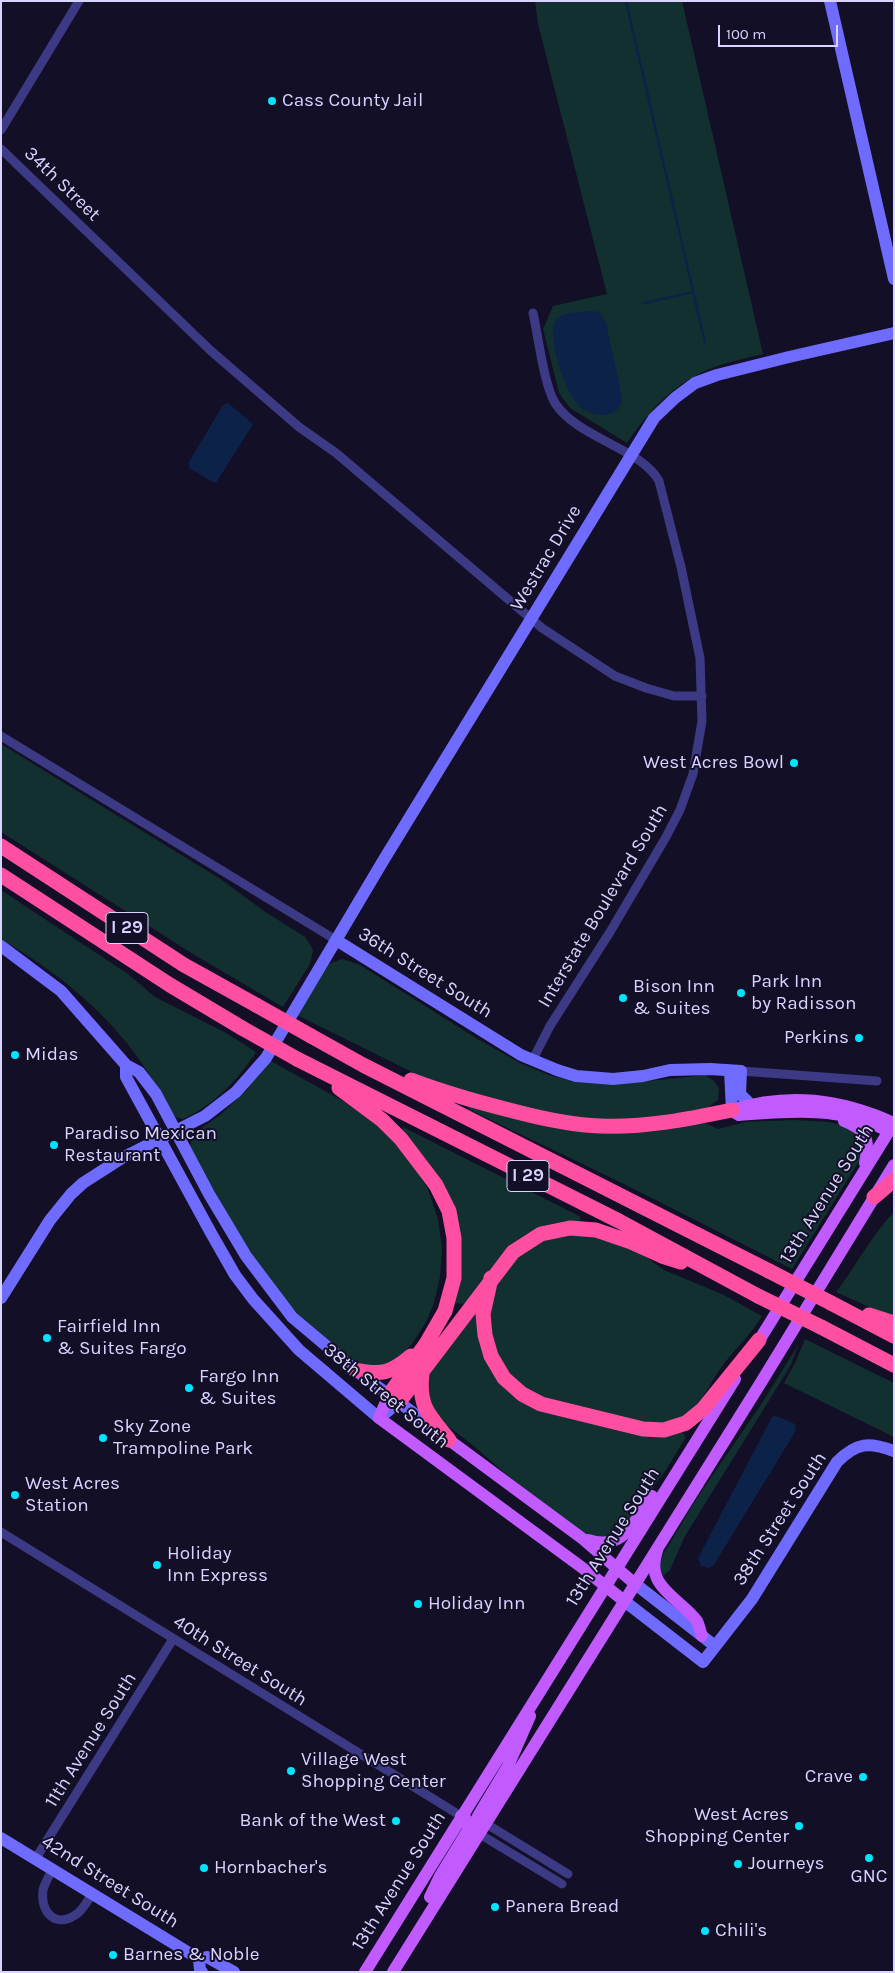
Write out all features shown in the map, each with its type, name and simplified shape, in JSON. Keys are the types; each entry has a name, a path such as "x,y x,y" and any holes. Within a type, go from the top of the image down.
{"highway":[{"name":"I 29","path":"1,846 184,964 363,1065 894,1336"},
{"name":"I 29","path":"1,875 170,985 301,1061 619,1221 758,1296 894,1365"},
{"path":"301,1061 382,1120 401,1139 436,1185 449,1211 454,1238 454,1278 445,1311 394,1398"},
{"path":"363,1065 389,1070 429,1087 559,1122 600,1126 638,1125 683,1120 732,1110"},
{"path":"874,1197 894,1180"},
{"path":"394,1398 422,1372 512,1252 541,1234 570,1228 596,1230 631,1242 662,1256 714,1271"},
{"path":"491,1278 483,1314 485,1336 491,1356 504,1378 522,1394 541,1404 643,1429 664,1430 686,1423 703,1408 759,1340"},
{"path":"836,1306 894,1323"},
{"path":"355,1370 378,1374 391,1370 409,1359 426,1344"},
{"path":"422,1372 420,1390 423,1403 428,1414 449,1440"}],"main road":[{"path":"732,1110 750,1104 786,1099 819,1101 870,1113 892,1128"},
{"path":"732,1110 739,1115 762,1113 825,1114 863,1120 892,1128"},
{"path":"825,1114 861,1130 866,1137 868,1149 863,1173"},
{"name":"13th Avenue South","path":"365,1972 604,1585 892,1128"},
{"path":"393,1972 894,1165"},
{"name":"38th Street South","path":"379,1418 623,1600"},
{"name":"38th Street South","path":"449,1440 583,1539 634,1583"},
{"path":"583,1539 604,1544 620,1539 660,1485 693,1446"},
{"path":"660,1542 654,1558 658,1582 698,1622 702,1636"},
{"path":"482,1828 477,1822 478,1816 508,1766 545,1681"},
{"path":"414,1937 440,1876 468,1830 467,1820 461,1816"}],"street":[{"path":"1,130 79,1"},
{"path":"830,1 894,280"},
{"name":"34th Street","path":"1,149 210,350 299,427 336,453 531,620 616,676 646,688 674,696 702,696"},
{"name":"Interstate Boulevard South","path":"532,1061 550,1026 610,932 673,826 693,774 702,721 700,658 663,490 656,474 579,425 565,414 555,402 549,386 533,312"},
{"name":"Westrac Drive","path":"1,1298 50,1220 71,1194 98,1172 204,1116 236,1092 256,1070 301,1000 383,860 654,418 675,398 695,383 717,375 894,333"},
{"name":"36th Street South","path":"1,736 532,1061 576,1076 613,1080 670,1070 710,1069 877,1081"},
{"name":"38th Street South","path":"1,946 61,991 126,1065 139,1072 156,1094 209,1194 246,1256 292,1317 355,1370 449,1440"},
{"name":"38th Street South","path":"126,1065 126,1077 235,1275 253,1300 299,1350 379,1418"},
{"path":"735,1071 740,1094 750,1104"},
{"path":"732,1110 735,1071"},
{"path":"379,1418 394,1398"},
{"name":"38th Street South","path":"623,1600 703,1662 752,1599 837,1462 846,1452 864,1445 872,1445 894,1451"},
{"name":"40th Street South","path":"1,1532 461,1816"},
{"name":"38th Street South","path":"634,1583 715,1646"},
{"name":"11th Avenue South","path":"36,1858 173,1639"},
{"path":"482,1828 568,1874"},
{"path":"482,1828 562,1884"},
{"name":"42nd Street South","path":"1,1838 199,1959 207,1957 234,1972"},
{"path":"53,1869 46,1881 43,1897 44,1908 50,1917 59,1919 71,1917 79,1912 92,1894"},
{"path":"199,1959 202,1972"}],"green space":[{"path":"535,1 682,1 763,354 710,369 680,385 660,402 627,443 570,408 559,393 543,329 553,306 607,294 538,24"},
{"path":"1,744 222,880 261,909 305,937 313,951 310,964 283,1007 193,954 1,832"},
{"path":"1,890 128,974 155,997 228,1034 256,1052 233,1082 205,1107 183,1119 174,1117 141,1062 107,1020 75,990 1,939"},
{"path":"342,959 360,965 476,1038 520,1063 549,1075 576,1082 612,1085 705,1075 713,1080 719,1088 718,1100 707,1108 616,1123 550,1117 426,1079 297,1015 329,964"},
{"path":"269,1060 343,1101 375,1122 410,1160 428,1189 438,1219 442,1248 440,1277 434,1303 426,1322 412,1344 397,1359 385,1366 357,1364 298,1314 279,1295 251,1257 190,1147 193,1134 220,1115 246,1091"},
{"path":"469,1104 567,1129 608,1134 657,1131 703,1122 718,1129 746,1122 794,1120 829,1122 849,1127 856,1132 863,1143 861,1158 792,1269 624,1184 468,1109"},
{"path":"403,1127 581,1217 579,1222 515,1242 503,1253 464,1304 453,1303 444,1190 425,1158 400,1131"},
{"path":"894,1212 894,1318 836,1292 878,1231"},
{"path":"576,1234 597,1236 638,1251 664,1270 724,1295 762,1316 726,1361 696,1407 677,1420 663,1423 645,1423 538,1397 522,1387 507,1373 497,1357 487,1318 491,1295 501,1274 515,1258 552,1236"},
{"path":"471,1313 478,1315 515,1395 681,1431 686,1437 666,1470 620,1533 603,1540 584,1533 521,1487 475,1447 440,1420 430,1406 424,1383 433,1362"},
{"path":"805,1339 894,1383 894,1437 784,1383"},
{"path":"798,1345 791,1365 685,1536 670,1570 663,1576 659,1567 663,1555 697,1498 760,1406"}],"water":[{"path":"590,311 600,314 606,323 620,386 622,404 615,411 606,415 587,412 575,401 563,377 554,347 554,323 559,317 570,313"},
{"path":"228,403 253,424 216,483 189,468 189,462 223,405"},
{"path":"776,1416 793,1423 796,1426 795,1432 714,1565 708,1568 701,1566 698,1558 772,1417"}],"waterway":[{"path":"626,1 705,343"},
{"path":"644,303 693,292"}],"place":[{"name":"Cass County Jail","path":"272,101"},
{"name":"West Acres Bowl","path":"794,763"},
{"name":"Park Inn by Radisson","path":"741,993"},
{"name":"Bison Inn & Suites","path":"623,998"},
{"name":"Perkins","path":"859,1038"},
{"name":"Midas","path":"15,1055"},
{"name":"Paradiso Mexican Restaurant","path":"54,1145"},
{"name":"Fairfield Inn & Suites Fargo","path":"47,1338"},
{"name":"Fargo Inn & Suites","path":"189,1388"},
{"name":"Sky Zone Trampoline Park","path":"103,1438"},
{"name":"West Acres Station","path":"15,1495"},
{"name":"Holiday Inn Express","path":"157,1565"},
{"name":"Holiday Inn","path":"418,1604"},
{"name":"Village West Shopping Center","path":"291,1771"},
{"name":"Crave","path":"863,1777"},
{"name":"Bank of the West","path":"396,1821"},
{"name":"West Acres Shopping Center","path":"799,1826"},
{"name":"GNC","path":"869,1858"},
{"name":"Journeys","path":"738,1864"},
{"name":"Hornbacher's","path":"204,1868"},
{"name":"Panera Bread","path":"495,1907"},
{"name":"Chili's","path":"705,1931"},
{"name":"Barnes & Noble","path":"113,1955"}]}
